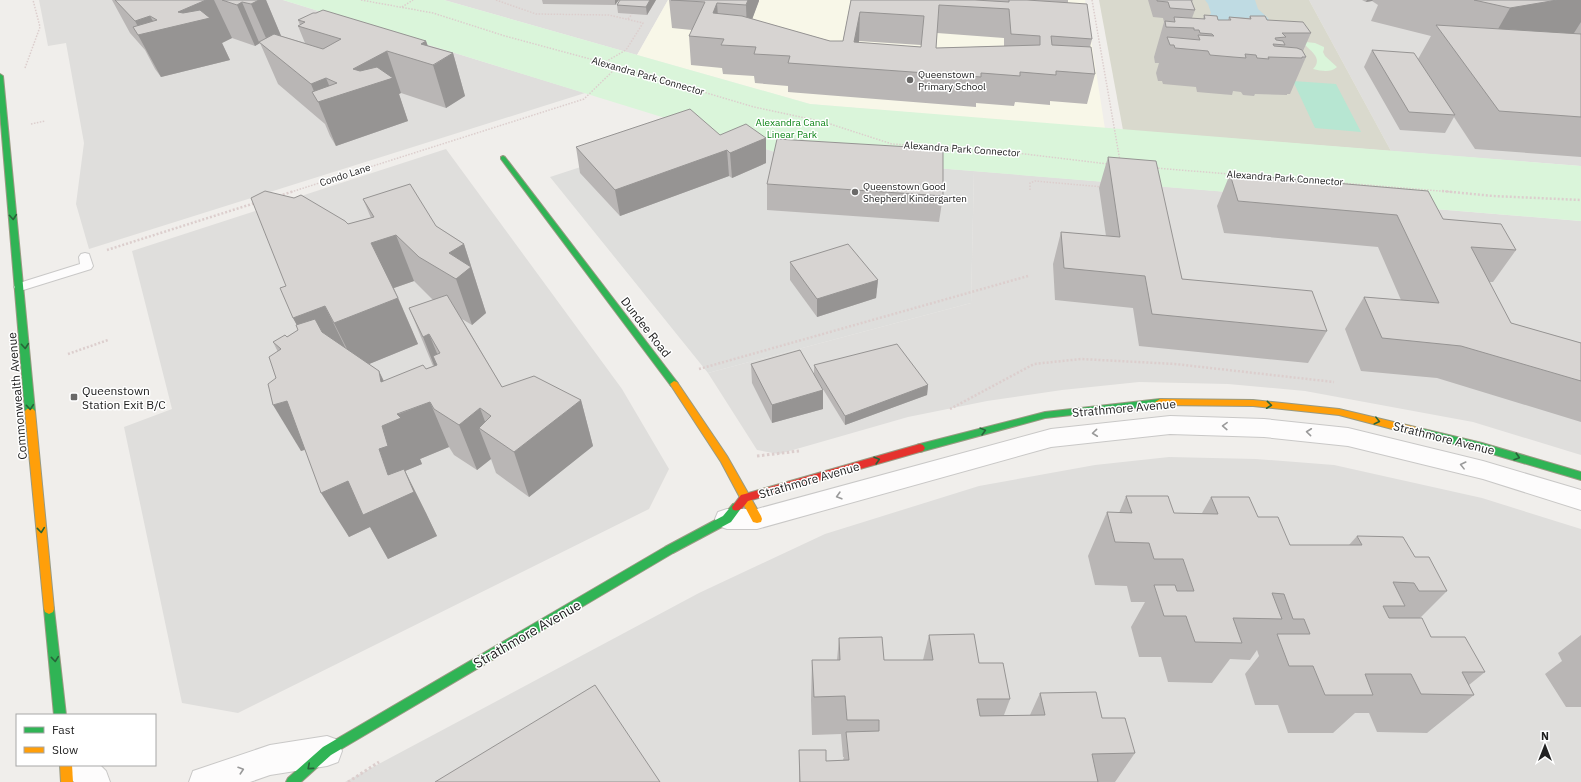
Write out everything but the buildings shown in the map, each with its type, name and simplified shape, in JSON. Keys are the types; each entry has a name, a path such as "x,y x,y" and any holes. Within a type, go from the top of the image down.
{"street":[{"name":"Commonwealth Avenue","path":"0,76 37,491 60,714"},
{"name":"Dundee Road","path":"503,158 669,377 724,459 757,519"},
{"name":"Strathmore Avenue","path":"292,782 327,751 669,550 727,519 745,498 945,441 1045,415 1160,402 1253,403 1339,412 1482,447 1581,476"},
{"name":"Strathmore Avenue","path":"727,519 757,519 1051,438 1170,425 1264,428 1348,436 1483,470 1581,500"},
{"name":"Strathmore Avenue","path":"204,782 270,760 327,751"},
{"path":"66,766 67,782"},
{"path":"81,766 95,782"}],"lane":[{"path":"20,287 87,266 86,257"}],"path":[{"path":"24,72 40,27 34,0"},
{"name":"Alexandra Park Connector","path":"361,0 433,13 505,36 605,62 617,67 754,106 824,122 892,144 1000,151 1113,165"},
{"path":"401,7 413,0"},
{"path":"496,0 536,14 609,15 643,23 626,50 605,62"},
{"path":"1092,0 1121,166"},
{"path":"628,19 632,14"},
{"name":"Condo Lane","path":"274,197 584,99 617,67"},
{"path":"28,125 45,121"},
{"name":"Alexandra Park Connector","path":"1152,168 1364,184 1493,196 1581,200"},
{"path":"1030,190 1030,183 1035,181 1109,187"},
{"path":"86,257 259,202"},
{"path":"669,377 1028,276"},
{"path":"68,354 108,340"},
{"path":"348,782 381,761"}],"shaded area":[{"path":"39,0 283,0 585,93 89,249 76,204 84,143 66,43 48,46"},
{"path":"444,0 668,0 637,55"},
{"name":"Queenstown Primary School","path":"668,0 1085,0 1105,129 810,104 637,55"},
{"path":"1099,0 1309,0 1391,151 1123,130"},
{"path":"1309,0 1581,0 1581,166 1391,151"},
{"path":"700,128 788,156 974,171 971,303 708,373 550,177"},
{"path":"446,149 622,389 669,469 649,509 238,713 182,703 124,427 172,409 132,251"},
{"path":"974,171 1581,221 1581,455 1473,422 1305,391 1228,384 1139,382 1062,390 987,401 908,417 779,454 757,450 708,373 971,303"},
{"path":"1169,457 1256,459 1334,465 1482,498 1581,529 1581,782 345,782 699,593 825,534 979,486 1095,465"}],"green space":[{"name":"Alexandra Canal Linear Park","path":"283,0 444,0 810,104 1581,166 1581,221 788,156"},
{"path":"1306,42 1315,43 1324,47 1323,52 1325,56 1337,67 1329,71 1313,69 1316,65 1317,59 1304,44"},
{"path":"1293,81 1336,84 1361,132 1315,128"}],"water":[{"path":"1205,0 1255,0 1258,9 1268,18 1270,23 1206,21 1211,13"}],"traffic: fast":[{"path":"0,76 30,411"},
{"path":"503,158 674,384"},
{"path":"920,448 1045,415 1160,402"},
{"path":"1415,431 1482,447 1581,476"},
{"path":"292,782 327,751 669,550 727,519 737,507"},
{"path":"49,609 60,714"}],"traffic: slow":[{"path":"674,384 724,459 757,519"},
{"path":"1160,402 1253,403 1339,412 1415,431"},
{"path":"30,411 49,609"},
{"path":"66,766 67,782"}],"traffic: jam":[{"path":"737,507 745,498 920,448"}],"place":[{"name":"Queenstown Primary School","path":"910,80"},
{"name":"Queenstown Good Shepherd Kindergarten","path":"855,192"},
{"name":"Queenstown Station Exit B/C","path":"74,397"}]}
